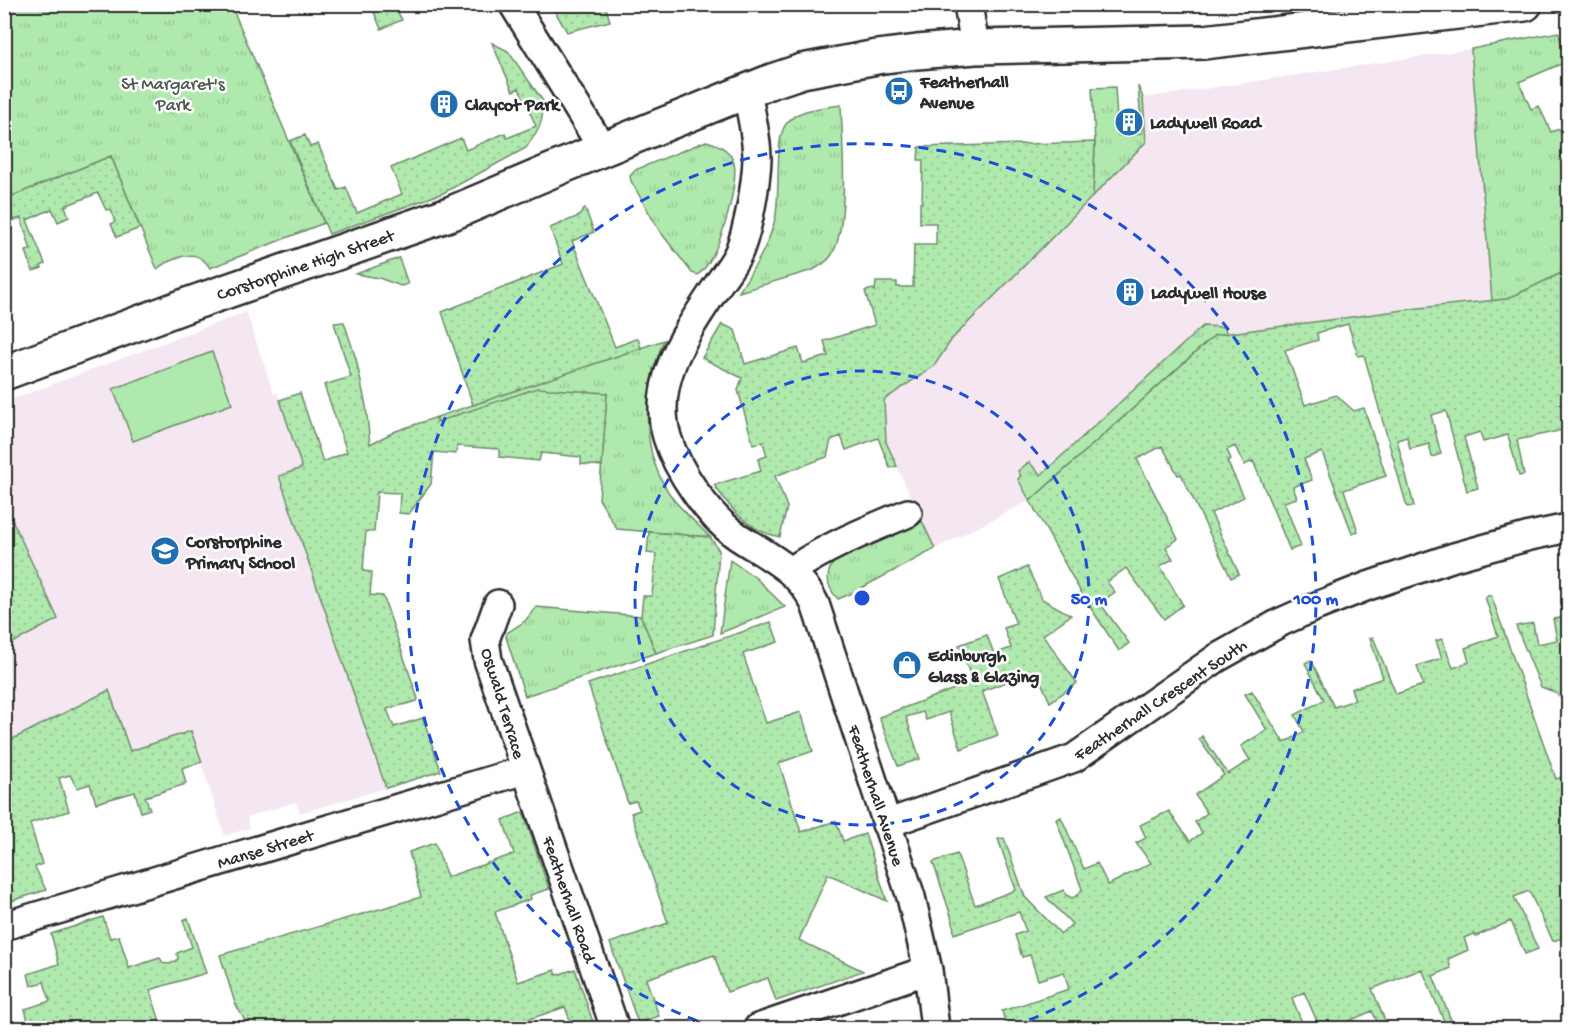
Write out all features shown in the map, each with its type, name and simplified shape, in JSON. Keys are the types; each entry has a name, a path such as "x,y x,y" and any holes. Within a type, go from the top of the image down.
{"street":[{"path":"513,4 603,149 802,71 887,56 975,47 1204,42 1525,4"},
{"path":"968,4 975,47"},
{"name":"Featherhall Avenue","path":"747,92 757,159 746,232 740,251 674,356 667,373 662,407 667,436 673,453 688,479 716,517 736,536 791,571 803,583 814,604 911,897 928,970 935,1029"},
{"name":"Corstorphine High Street","path":"4,373 190,304 452,213 603,149"},
{"path":"791,571 849,538 908,513"},
{"name":"Featherhall Crescent South","path":"885,824 1074,758 1217,658 1281,622 1317,606 1454,557 1569,528"},
{"name":"Oswald Terrace","path":"498,604 485,640 486,651 525,770"},
{"name":"Manse Street","path":"4,926 525,770"},
{"name":"Featherhall Road","path":"525,770 615,1029"},
{"path":"758,1029 928,970"}],"shaded area":[{"path":"1471,49 1492,301 1419,308 1215,335 1033,499 935,549 886,443 884,400 934,366 952,339 1146,142 1143,98"},
{"name":"Corstorphine Primary School","path":"246,312 274,394 278,393 302,468 279,476 386,788 300,813 296,802 247,817 250,828 225,836 191,732 130,751 109,690 5,743 5,647 58,619 5,504 5,402"}],"green space":[{"name":"St Margaret's Park","path":"5,5 231,5 324,223 210,268 202,259 190,255 163,264 157,269 111,156 5,199"},
{"path":"371,5 394,5 402,20 381,29"},
{"path":"551,5 605,5 610,21 567,32"},
{"path":"991,5 1176,5 1161,7 1008,7"},
{"path":"1558,32 1568,61 1519,82 1531,109 1539,106 1551,132 1559,129 1568,151 1568,270 1507,299 1492,301 1471,49"},
{"path":"492,43 508,51 543,101 539,128 526,148 443,193 329,234 290,141 305,135 310,147 318,144 338,190 346,187 357,213 402,194 391,168 461,138 466,150 505,133 507,138 536,126 519,88 513,91"},
{"path":"1138,86 1143,98 1146,142 1093,196 1095,142 1092,88 1115,87 1118,135 1142,133"},
{"path":"841,105 843,205 837,243 831,256 813,270 739,292 769,239 775,219 782,131 786,124 797,115 819,108"},
{"path":"706,141 727,151 734,163 735,174 730,205 719,241 705,268 697,275 692,273 659,230 630,176 635,170"},
{"path":"1095,142 1093,196 952,339 934,366 884,400 886,442 897,466 890,468 878,438 846,450 841,436 831,440 827,457 775,476 787,507 780,537 759,530 741,518 714,485 761,471 758,459 767,456 763,442 753,444 738,390 742,378 702,358 722,324 735,330 745,364 798,348 803,363 828,356 824,341 875,325 865,291 873,289 875,291 876,282 897,282 897,287 913,287 914,245 936,245 936,223 920,223 923,160 918,160 919,147"},
{"path":"111,156 140,228 117,237 111,224 115,222 111,209 106,210 98,193 65,206 69,217 58,222 52,209 27,220 45,264 41,266 42,268 33,271 26,251 31,250 21,218 5,223 5,199"},
{"path":"585,208 594,232 572,241 615,347 638,338 641,348 473,405 442,312 563,264 550,228 579,216"},
{"path":"399,258 408,284 401,286 379,278 356,274"},
{"path":"1568,270 1568,429 1517,440 1524,475 1519,476 1508,435 1483,442 1480,432 1464,437 1478,488 1467,491 1446,411 1431,415 1441,454 1432,457 1429,444 1410,449 1407,437 1397,440 1414,506 1407,507 1364,355 1358,356 1348,324 1317,333 1318,340 1285,350 1305,405 1336,395 1354,411 1364,408 1386,476 1344,490 1358,531 1352,533 1322,452 1304,459 1312,480 1293,487 1297,498 1284,502 1301,546 1290,550 1253,461 1244,465 1235,446 1227,450 1231,459 1227,461 1244,497 1211,513 1239,574 1231,578 1181,474 1178,475 1162,446 1137,459 1178,539 1166,547 1173,559 1160,566 1183,605 1164,619 1126,568 1107,582 1115,592 1100,603 1129,643 1119,651 1083,596 1030,501 1215,335 1419,308 1507,299"},
{"path":"344,322 356,359 366,406 370,444 396,431 437,417 437,422 537,388 607,393 602,466 581,464 581,457 541,453 539,461 499,457 499,449 457,446 456,454 434,452 431,484 409,514 399,513 400,493 377,492 374,532 366,531 363,571 372,572 370,595 383,596 418,699 387,709 394,727 423,718 441,771 386,788 279,476 302,468 280,400 300,393 323,462 347,452 324,385 351,377 334,323"},
{"path":"1203,326 1225,327 1226,334 1215,335 1030,501 1018,479 1021,476 1018,471 1029,462 1041,475"},
{"path":"664,340 648,401 649,442 662,482 674,500 710,537 617,529 599,499 607,393 436,422 437,417"},
{"path":"212,352 232,404 133,441 113,389"},
{"path":"8,511 58,619 5,647 4,513"},
{"path":"922,521 935,549 838,599 831,589 828,578 830,568 837,558"},
{"path":"649,532 710,537 719,550 713,635 656,653 641,616 643,596 652,596 656,554 647,553"},
{"path":"730,560 756,578 785,607 720,633"},
{"path":"1027,567 1042,599 1071,615 1043,635 1077,683 1050,702 1036,671 982,691 998,735 961,749 949,712 926,720 923,712 906,717 920,759 898,766 879,717 973,682 959,645 987,635 994,654 1011,648 1004,628 1016,624 999,579"},
{"path":"1491,595 1556,779 1568,775 1568,936 1553,941 1529,891 1514,897 1538,949 1525,954 1511,921 1476,936 1474,934 1464,938 1468,950 1448,959 1451,968 1433,976 1454,1027 1447,1028 1422,969 1372,989 1388,1028 1380,1028 1372,1011 1333,1028 1320,1028 1304,992 1292,998 1301,1020 1284,1028 1149,1028 1148,1024 1136,1028 1024,1028 1023,1026 997,1028 1006,1025 1002,1011 1069,989 1064,972 1038,980 1030,955 1022,957 1015,935 1026,931 1019,912 954,934 953,922 933,862 957,854 975,905 1016,890 998,839 1004,838 1025,897 1061,934 1072,924 1046,897 1064,890 1066,895 1072,898 1082,889 1056,819 1061,817 1084,869 1097,863 1108,885 1151,863 1136,843 1146,838 1140,825 1169,811 1190,841 1202,833 1195,822 1207,813 1195,795 1224,775 1199,739 1202,736 1228,774 1250,760 1241,746 1267,730 1245,694 1252,691 1284,743 1304,732 1295,715 1324,700 1305,663 1311,660 1334,707 1355,700 1351,689 1383,678 1370,638 1373,637 1396,694 1423,685 1417,666 1442,658 1436,641 1442,639 1453,668 1469,662 1465,648 1498,636 1485,597"},
{"path":"536,607 641,616 656,653 525,696 506,637 507,633 525,621"},
{"path":"1568,617 1568,703 1554,692 1541,687 1516,626 1533,623 1537,644 1557,640 1553,619"},
{"path":"771,622 778,642 743,654 766,723 801,712 813,751 779,763 801,832 836,821 843,841 865,834 887,901 828,874 799,940 863,971 776,1001 768,978 727,992 714,955 646,979 659,1016 638,1023 610,943 668,923 631,813 640,810 636,801 628,803 588,684"},
{"path":"109,690 130,751 191,731 202,762 182,768 186,784 145,797 150,809 141,812 135,792 96,803 90,784 77,788 70,775 59,778 69,811 30,823 42,864 35,867 46,890 5,903 5,743"},
{"path":"523,812 549,889 530,895 531,899 495,912 518,982 555,970 557,975 575,969 595,1028 573,1028 565,1007 503,1028 249,1028 235,1003 220,955 421,897 409,852 435,843 447,877 514,854 503,820"},
{"path":"103,917 110,938 119,936 129,968 160,958 165,964 177,960 177,953 192,947 183,920 188,918 206,973 150,990 162,1028 56,1028 53,1020 24,1028 5,1028 28,1021 25,1009 50,1001 44,982 31,986 28,974 59,964 51,934"}],"place":[{"name":"Featherhall Avenue","path":"899,91"},
{"name":"Claycot Park","path":"444,104"},
{"name":"Ladywell Road","path":"1129,122"},
{"name":"Ladywell House","path":"1130,292"},
{"name":"Corstorphine Primary School","path":"165,551"},
{"name":"Edinburgh Glass & Glazing","path":"907,665"}]}
